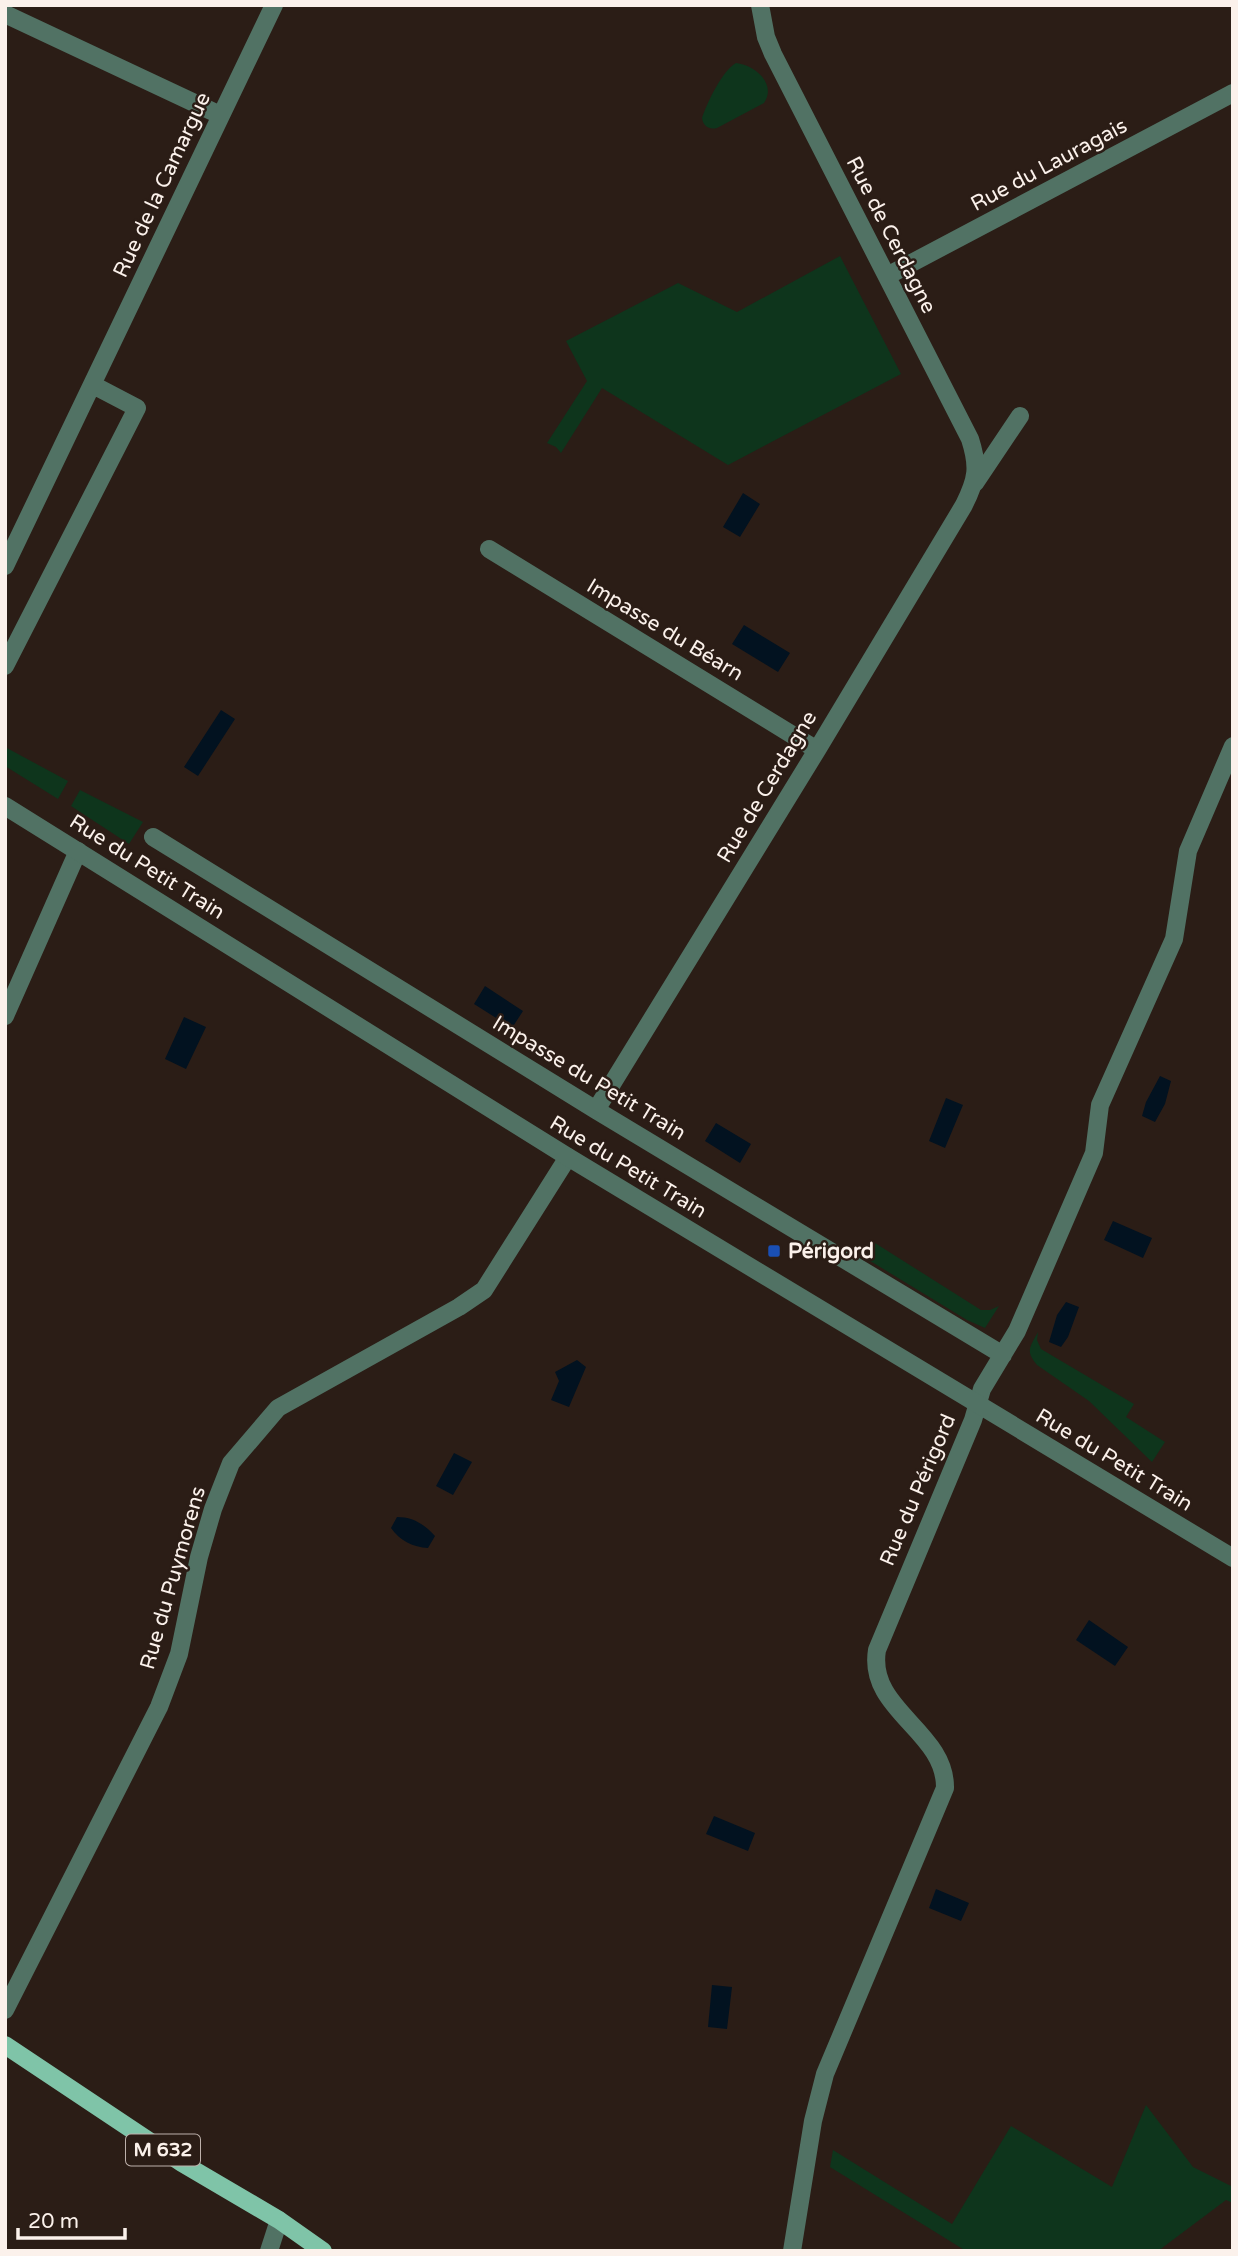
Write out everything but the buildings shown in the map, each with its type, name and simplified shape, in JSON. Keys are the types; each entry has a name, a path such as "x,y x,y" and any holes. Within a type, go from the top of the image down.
{"main road":[{"name":"M 632","path":"5,2045 182,2163 279,2220 323,2251"}],"street":[{"name":"Rue de la Camargue","path":"5,566 274,5"},
{"name":"Rue de Cerdagne","path":"760,5 766,37 774,54 970,439 976,458 973,486"},
{"path":"5,14 220,115"},
{"name":"Rue du Lauragais","path":"887,276 1233,93"},
{"path":"5,666 137,408 93,385"},
{"name":"Rue de Cerdagne","path":"596,1110 817,750 973,486 1020,416"},
{"name":"Impasse du Béarn","path":"489,550 817,750"},
{"name":"Rue du Périgord","path":"792,2251 813,2121 825,2074 944,1788 943,1773 928,1742 896,1709 884,1692 877,1675 877,1650 978,1406 982,1389 1017,1331 1094,1153 1100,1105 1174,939 1188,850 1233,746"},
{"name":"Rue du Petit Train","path":"5,806 568,1157 1233,1558"},
{"name":"Impasse du Petit Train","path":"153,837 596,1110 1003,1355"},
{"path":"5,1016 78,851"},
{"name":"Rue du Puymorens","path":"5,2010 159,1707 178,1654 186,1610 206,1533 231,1463 278,1408 484,1290 568,1157"},
{"path":"268,2251 279,2220"}],"green space":[{"path":"736,63 750,67 762,77 768,89 767,96 764,103 717,128 709,128 702,118 704,112 720,80"},
{"path":"840,256 901,374 728,465 602,388 561,453 547,443 587,381 566,341 678,283 737,312"},
{"path":"5,747 68,781 58,799 5,766"},
{"path":"80,790 143,822 129,844 71,806"},
{"path":"875,1243 981,1310 999,1306 985,1328 967,1320 867,1259"},
{"path":"1038,1332 1037,1340 1041,1349 1134,1404 1126,1417 1165,1442 1152,1462 1089,1401 1037,1365 1030,1349"},
{"path":"1146,2105 1193,2167 1233,2187 1233,2203 1226,2200 1158,2251 966,2251 830,2167 833,2150 952,2224 1011,2126 1112,2187"}],"water":[{"path":"743,493 760,504 740,537 723,527"},
{"path":"744,625 790,653 778,672 732,644"},
{"path":"221,710 235,719 198,776 184,767"},
{"path":"485,986 523,1011 512,1028 474,1004"},
{"path":"184,1017 206,1027 186,1069 165,1059"},
{"path":"1160,1076 1171,1081 1165,1104 1155,1122 1142,1116"},
{"path":"946,1098 963,1105 945,1148 929,1141"},
{"path":"716,1123 751,1144 740,1163 705,1141"},
{"path":"1113,1221 1152,1238 1143,1258 1104,1240"},
{"path":"1066,1302 1079,1307 1068,1337 1061,1347 1049,1342 1057,1315"},
{"path":"577,1360 586,1367 569,1407 551,1400 559,1381 555,1372"},
{"path":"454,1453 472,1462 453,1495 436,1486"},
{"path":"397,1517 413,1520 435,1536 428,1548 412,1545 398,1536 391,1528"},
{"path":"1089,1620 1128,1647 1115,1666 1076,1640"},
{"path":"714,1816 755,1833 748,1851 706,1834"},
{"path":"936,1889 969,1903 961,1921 929,1908"},
{"path":"712,1985 732,1987 727,2029 708,2027"}],"place":[{"name":"Périgord","path":"774,1251"}]}
